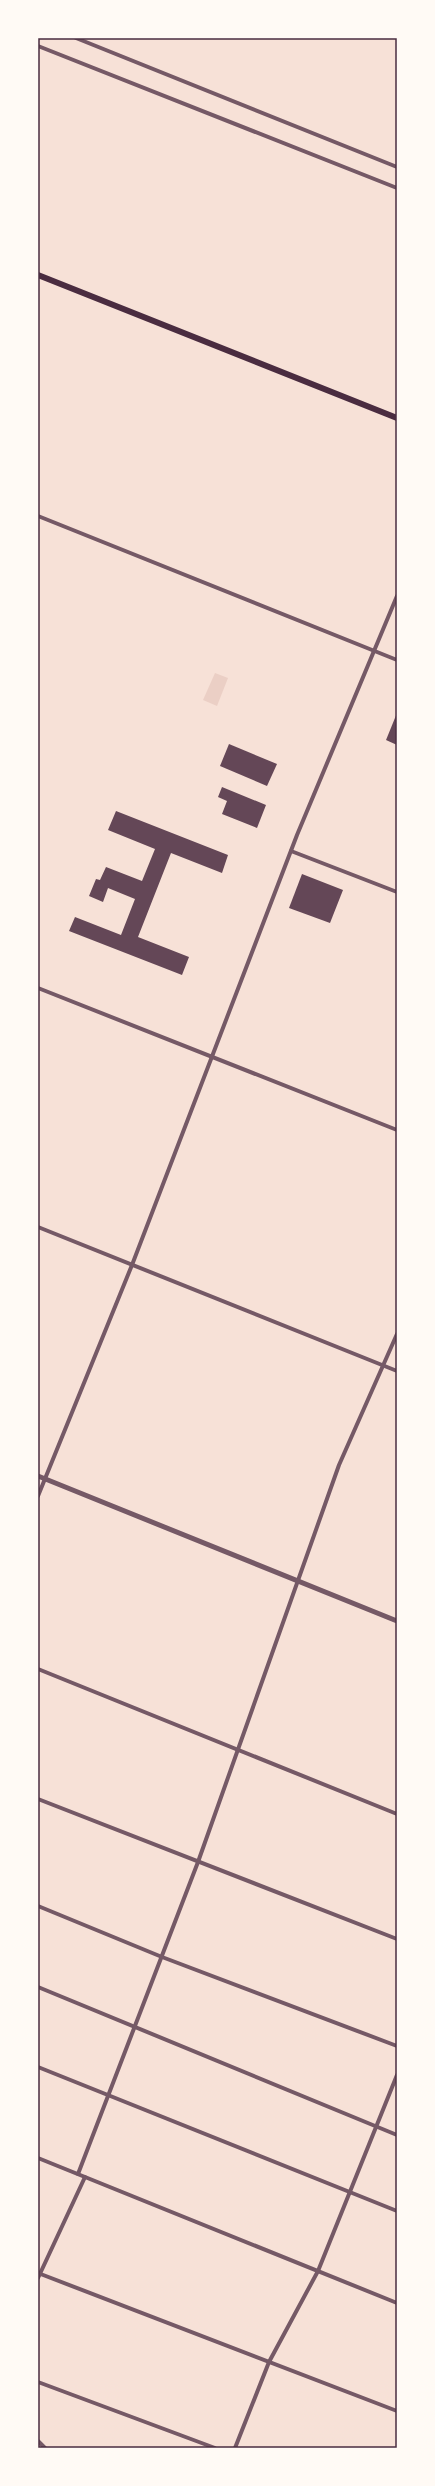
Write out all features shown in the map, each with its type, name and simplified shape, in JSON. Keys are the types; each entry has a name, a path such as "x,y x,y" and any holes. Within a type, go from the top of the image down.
{"main road":[{"path":"38,275 397,418"}],"street":[{"path":"76,38 397,167"},
{"path":"38,46 397,188"},
{"path":"38,516 397,660"},
{"path":"38,1496 132,1264 291,851 397,596"},
{"path":"291,851 397,892"},
{"path":"38,988 397,1130"},
{"path":"38,1227 397,1371"},
{"path":"78,2174 110,2095 198,1862 339,1465 397,1334"},
{"path":"38,1476 397,1621"},
{"path":"38,1669 397,1814"},
{"path":"38,1799 397,1939"},
{"path":"38,1906 162,1957 397,2046"},
{"path":"38,1987 136,2026 397,2135"},
{"path":"38,2068 110,2095 397,2212"},
{"path":"235,2448 270,2362 318,2271 351,2193 397,2075"},
{"path":"38,2158 397,2303"},
{"path":"85,2177 38,2275 397,2411"},
{"path":"38,2382 215,2448"},
{"path":"38,2441 45,2448"}],"shaded area":[{"path":"215,673 228,678 217,706 203,700"}],"building":[{"path":"397,713 397,745 386,740"},
{"path":"229,744 277,764 267,786 220,766"},
{"path":"222,787 266,805 257,828 222,814 227,801 218,797"},
{"path":"116,811 228,855 222,873 171,853 138,937 189,957 182,975 69,931 75,917 121,935 135,899 108,888 103,902 89,896 96,879 100,880 106,867 142,881 155,849 108,830"},
{"path":"302,874 343,890 330,923 289,908"}]}
